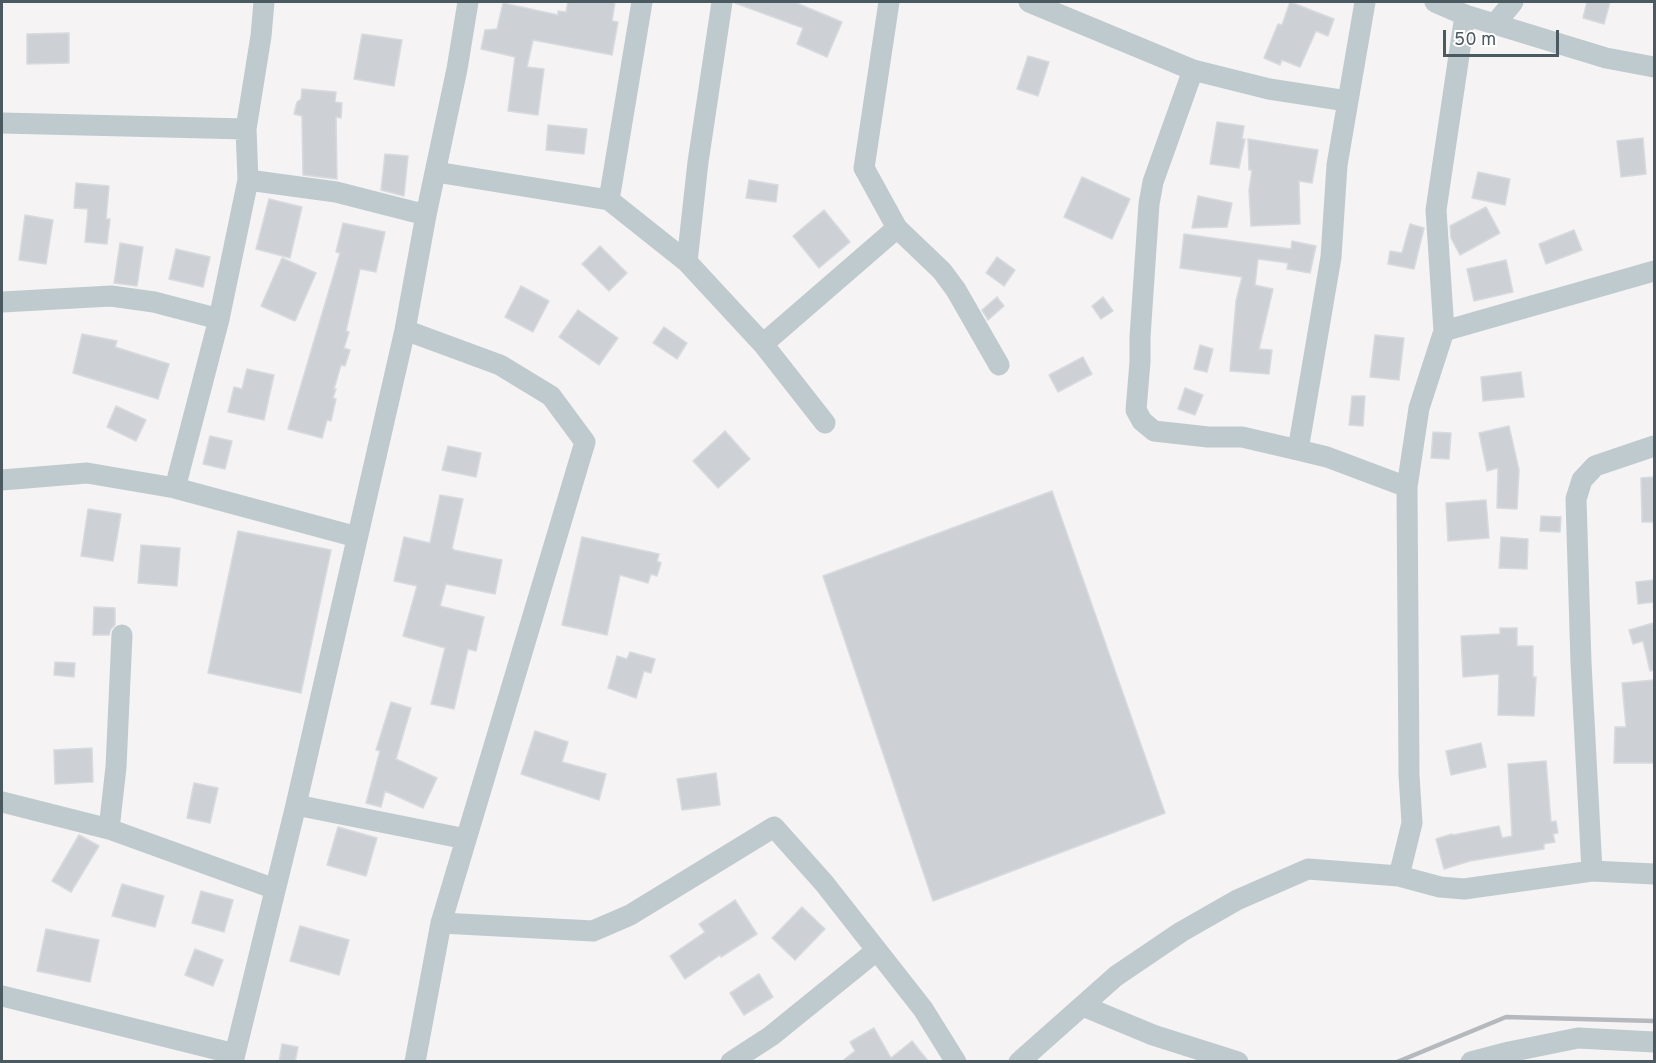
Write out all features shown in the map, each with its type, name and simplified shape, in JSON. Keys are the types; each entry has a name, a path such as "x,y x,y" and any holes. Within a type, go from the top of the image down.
{"street":[{"path":"175,488 219,319 248,180 246,129 261,36 264,2"},
{"path":"2,996 234,1058 296,805 405,330 468,2"},
{"path":"609,200 642,2"},
{"path":"687,262 698,162 722,2"},
{"path":"889,2 864,168 897,228 942,271 956,290 999,365"},
{"path":"1029,2 1193,70 1269,89 1347,101"},
{"path":"1298,450 1331,257 1337,165 1365,2"},
{"path":"1435,2 1465,15 1606,58 1654,67"},
{"path":"1495,24 1513,2"},
{"path":"1399,876 1412,823 1409,775 1407,487 1419,408 1444,331 1436,210 1465,15"},
{"path":"1193,70 1153,182 1149,204 1136,410 1142,421 1154,431 1208,437 1242,437 1327,457 1407,487"},
{"path":"2,123 246,129"},
{"path":"436,172 609,200 687,262 763,344 825,423"},
{"path":"248,180 336,192 426,215"},
{"path":"763,344 897,228"},
{"path":"1444,331 1654,271"},
{"path":"2,302 111,296 154,302 219,319"},
{"path":"405,330 500,365 551,396 585,442 441,923 415,1062"},
{"path":"1592,872 1581,663 1576,499 1582,480 1595,466 1654,446"},
{"path":"2,480 87,473 175,488 357,537"},
{"path":"109,829 116,767 122,635"},
{"path":"2,802 109,829 275,889"},
{"path":"296,805 466,839"},
{"path":"441,923 593,931 630,915 774,826 824,883 923,1009 956,1062"},
{"path":"1019,1062 1116,976 1181,932 1238,900 1308,869 1399,876 1440,887 1464,889 1592,872 1654,874"},
{"path":"731,1062 771,1036 876,951"},
{"path":"1083,1006 1152,1035 1238,1062"},
{"path":"1471,1062 1578,1038 1654,1042"}],"building":[{"path":"568,2 615,2 612,21 618,22 612,55 533,40 527,67 544,69 538,115 508,111 515,57 481,49 485,30 497,29 503,3 558,15 558,11 566,12"},
{"path":"735,2 794,2 842,22 827,57 797,44 803,28"},
{"path":"1290,2 1334,19 1328,36 1316,31 1300,67 1282,60 1280,65 1264,58 1278,24 1282,25"},
{"path":"1587,2 1610,2 1604,24 1583,18"},
{"path":"69,33 69,63 27,64 27,34"},
{"path":"362,34 402,40 394,86 354,79"},
{"path":"1028,56 1049,62 1038,96 1017,89"},
{"path":"302,89 336,92 335,102 342,103 341,118 336,117 337,179 303,175 302,116 294,114 297,102 301,99"},
{"path":"1217,122 1244,126 1242,139 1245,139 1239,168 1210,164"},
{"path":"548,125 587,129 584,154 546,150"},
{"path":"1643,138 1646,174 1621,177 1617,141"},
{"path":"1248,139 1318,150 1312,183 1299,181 1300,224 1251,226 1249,190 1252,170 1249,170"},
{"path":"385,154 408,156 404,196 381,190"},
{"path":"1478,172 1510,179 1505,205 1472,198"},
{"path":"1082,177 1130,199 1112,239 1064,217"},
{"path":"749,180 778,185 776,202 746,198"},
{"path":"76,183 109,186 106,219 110,219 107,244 85,242 88,209 74,208"},
{"path":"1198,196 1232,203 1227,227 1192,228"},
{"path":"269,199 302,207 290,258 256,249"},
{"path":"1486,207 1500,233 1460,255 1451,238 1450,226"},
{"path":"824,210 850,242 819,268 793,236"},
{"path":"25,215 53,220 46,264 19,260"},
{"path":"343,223 385,232 376,272 360,269 346,331 349,332 344,348 350,350 345,366 341,365 334,389 336,389 333,398 336,399 331,421 327,420 322,438 288,429 340,253 336,252"},
{"path":"1410,224 1424,228 1414,269 1388,264 1390,251 1402,253"},
{"path":"1574,230 1582,250 1546,264 1539,244"},
{"path":"1184,234 1291,249 1292,241 1316,246 1310,273 1287,269 1288,263 1258,259 1255,285 1273,289 1259,349 1272,350 1269,374 1230,371 1236,301 1242,277 1180,268"},
{"path":"120,243 143,247 137,286 114,283"},
{"path":"600,246 627,273 609,291 582,264"},
{"path":"176,249 210,257 203,287 169,279"},
{"path":"997,257 1015,270 1004,286 986,273"},
{"path":"282,258 316,273 295,321 261,306"},
{"path":"1506,260 1513,292 1474,301 1467,269"},
{"path":"521,286 549,301 533,332 505,317"},
{"path":"997,297 1004,306 988,320 982,310"},
{"path":"1103,297 1113,311 1101,319 1092,306"},
{"path":"578,310 618,338 599,365 559,337"},
{"path":"664,327 687,343 677,359 653,343"},
{"path":"82,334 117,341 115,347 169,364 158,399 73,373"},
{"path":"1375,335 1404,338 1399,380 1370,377"},
{"path":"1200,345 1213,349 1207,372 1194,369"},
{"path":"1083,357 1092,374 1058,392 1049,375"},
{"path":"247,369 274,375 264,420 228,412 234,387 242,389"},
{"path":"1521,372 1524,397 1483,401 1481,377"},
{"path":"1185,388 1203,395 1195,415 1178,409"},
{"path":"1352,396 1365,396 1363,426 1349,425"},
{"path":"116,406 146,420 136,441 107,427"},
{"path":"1509,426 1519,470 1517,509 1497,508 1498,468 1487,471 1479,433"},
{"path":"725,431 750,459 718,488 693,461"},
{"path":"1433,432 1451,433 1449,459 1431,458"},
{"path":"210,436 232,441 225,469 203,464"},
{"path":"448,446 481,453 476,477 442,470"},
{"path":"1654,477 1654,522 1642,522 1641,478"},
{"path":"1052,491 1165,813 933,901 823,576"},
{"path":"440,495 463,499 452,548 502,560 495,594 446,584 440,606 484,617 476,651 468,649 454,709 431,704 445,648 403,636 417,586 394,581 404,537 430,543"},
{"path":"1486,500 1489,538 1448,541 1446,503"},
{"path":"88,509 121,514 113,561 81,556"},
{"path":"1541,516 1561,517 1560,532 1540,531"},
{"path":"238,531 331,550 301,693 208,673"},
{"path":"582,537 659,554 657,561 661,563 657,576 651,574 648,583 620,575 607,635 562,625"},
{"path":"1501,537 1528,539 1527,569 1499,568"},
{"path":"141,545 180,548 177,586 138,583"},
{"path":"1654,580 1654,602 1638,604 1636,582"},
{"path":"94,607 115,608 115,625 109,635 93,635"},
{"path":"1653,623 1654,670 1650,671 1643,641 1633,644 1629,630"},
{"path":"1500,628 1517,628 1517,646 1533,646 1533,677 1536,677 1534,716 1498,715 1499,674 1463,677 1461,636 1500,634"},
{"path":"630,652 655,659 651,673 644,671 636,698 608,688 617,656 627,659"},
{"path":"55,662 75,663 74,677 54,675"},
{"path":"1654,680 1654,763 1614,763 1615,727 1626,727 1622,683"},
{"path":"391,702 411,708 396,759 437,778 423,808 385,791 381,807 366,803 380,751 376,750"},
{"path":"535,731 568,742 562,762 606,774 599,800 521,774"},
{"path":"1481,743 1486,767 1451,775 1446,751"},
{"path":"92,748 93,782 55,784 54,750"},
{"path":"1546,761 1551,822 1556,821 1558,833 1553,834 1555,842 1544,844 1544,849 1470,861 1444,869 1436,839 1499,826 1502,838 1512,836 1508,764"},
{"path":"716,773 720,805 682,810 677,779"},
{"path":"194,783 218,788 210,823 187,818"},
{"path":"338,827 377,838 366,876 327,865"},
{"path":"79,835 99,846 71,892 52,881"},
{"path":"122,884 164,896 155,927 112,916"},
{"path":"201,891 233,900 224,932 192,923"},
{"path":"735,900 757,934 721,957 720,955 685,979 670,956 705,932 699,924"},
{"path":"802,907 825,929 795,960 772,938"},
{"path":"300,926 349,940 339,975 290,961"},
{"path":"46,929 99,940 90,982 37,971"},
{"path":"195,949 223,960 213,986 185,975"},
{"path":"759,974 773,997 744,1015 730,993"},
{"path":"874,1028 891,1058 912,1041 929,1062 841,1062 855,1051 850,1042"},
{"path":"282,1044 298,1047 295,1062 279,1062"}],"railway":[{"path":"1397,1062 1506,1017 1654,1021"}]}
